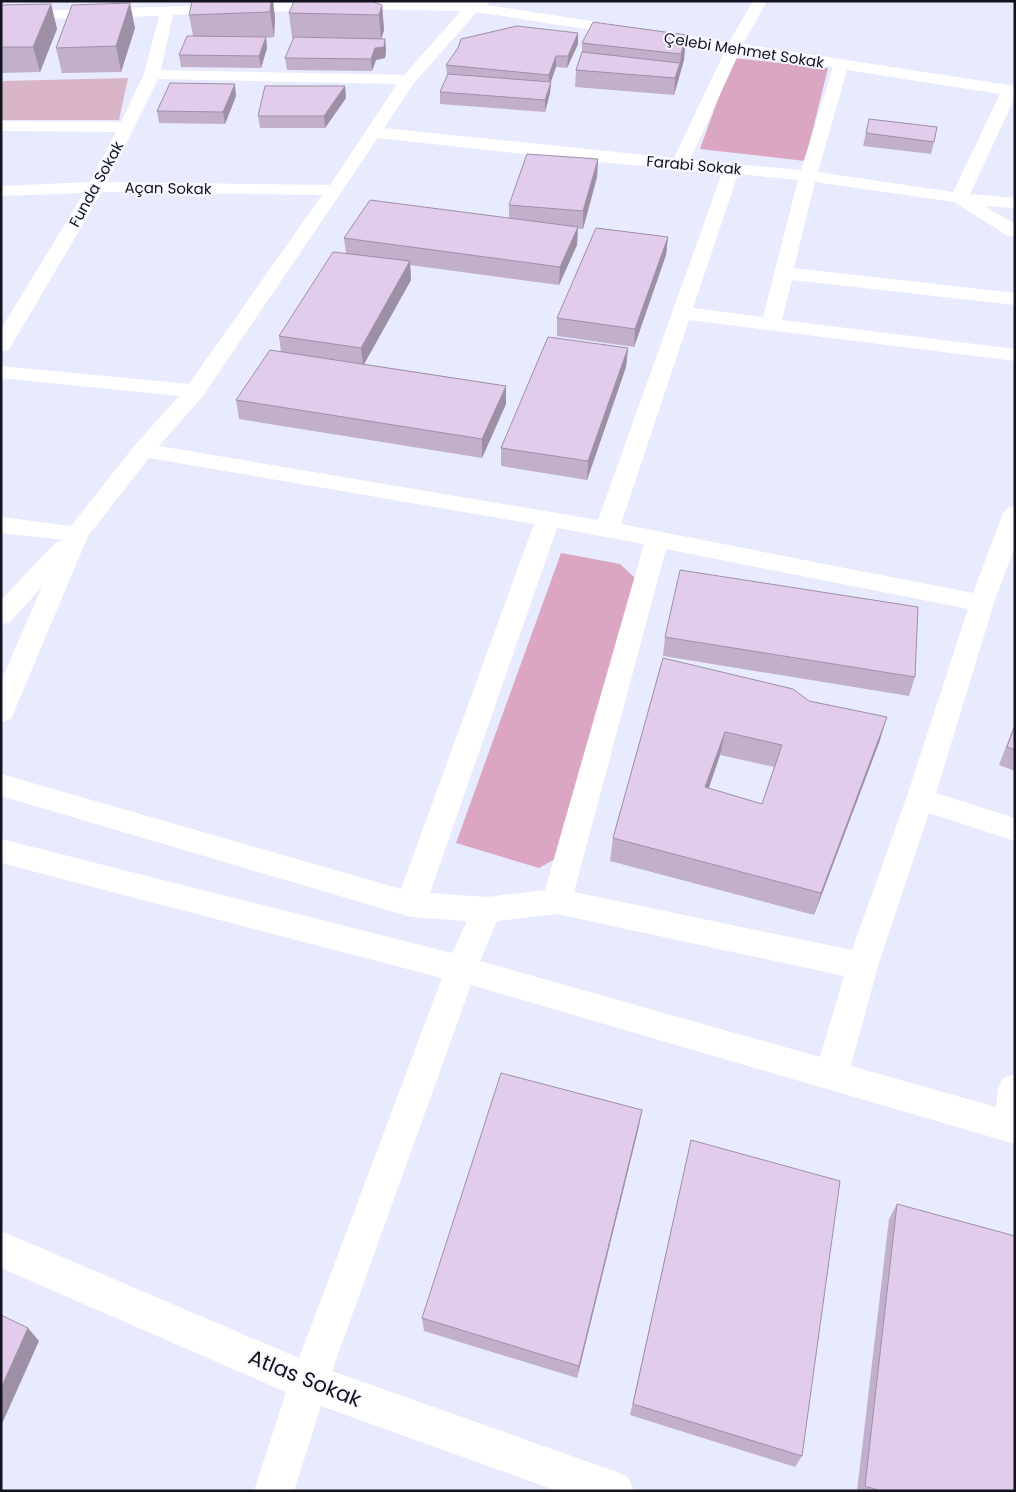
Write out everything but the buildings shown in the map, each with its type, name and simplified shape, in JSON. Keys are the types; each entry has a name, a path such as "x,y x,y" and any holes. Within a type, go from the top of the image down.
{"street":[{"path":"680,163 733,49 760,1"},
{"path":"1,616 77,534 143,450 195,390 335,190 408,80 478,4"},
{"name":"Çelebi Mehmet Sokak","path":"1,16 358,5 478,4 733,49 1012,90"},
{"name":"Funda Sokak","path":"1,346 96,187 127,127 152,74 167,11"},
{"path":"771,324 808,176 841,65"},
{"path":"152,74 408,80"},
{"path":"1012,90 959,198 1015,232"},
{"path":"1,126 127,127"},
{"name":"Farabi Sokak","path":"372,132 588,156 808,176 888,186 959,198 1015,203"},
{"path":"607,529 732,168"},
{"name":"Açan Sokak","path":"1,191 96,187 335,190"},
{"path":"784,273 1015,299"},
{"path":"682,313 1015,355"},
{"path":"1,372 195,390"},
{"path":"143,450 607,529 982,603"},
{"path":"831,1077 862,966 920,799 982,603 1015,512"},
{"path":"411,904 548,519"},
{"path":"1,525 77,534"},
{"path":"1,712 77,534"},
{"path":"557,901 657,539"},
{"path":"1,785 411,904 487,910 557,901 862,966"},
{"path":"920,799 1015,830"},
{"path":"1,851 461,969 831,1077 1013,1127 1015,1089"},
{"path":"274,1491 309,1382 461,969 487,910"},
{"name":"Atlas Sokak","path":"1,1249 309,1382 614,1491"}],"shaded area":[{"path":"733,58 828,68 805,161 700,149"},
{"path":"128,78 119,120 1,120 1,81"},
{"path":"561,553 620,564 635,578 557,858 539,868 456,843"}]}
